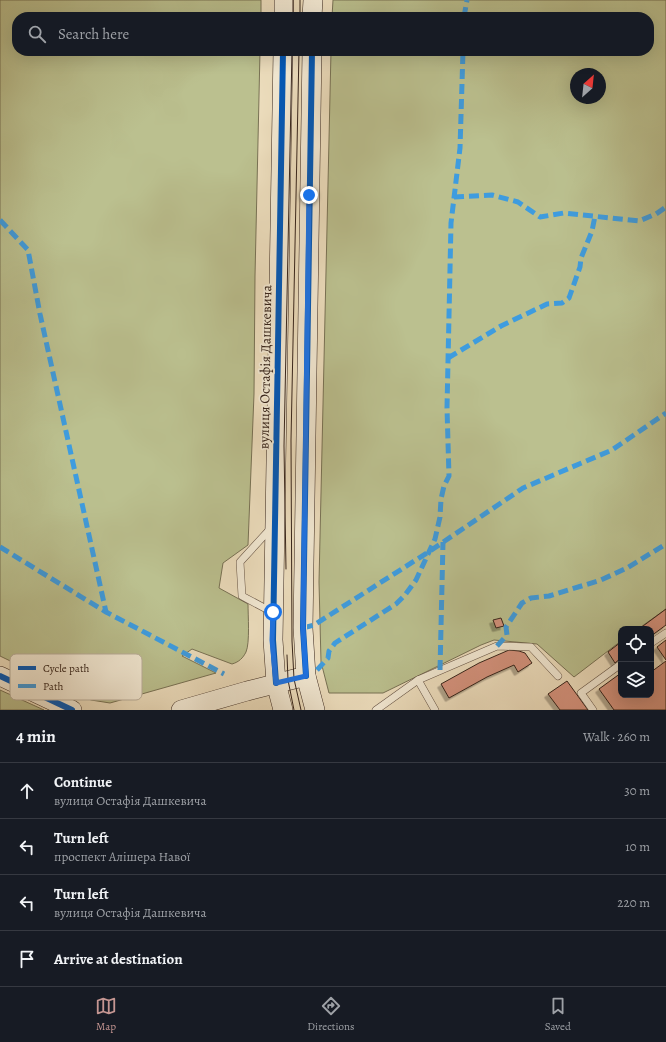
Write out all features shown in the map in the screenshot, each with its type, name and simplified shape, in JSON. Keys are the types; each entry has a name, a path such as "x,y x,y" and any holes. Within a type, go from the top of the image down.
{"street":[{"path":"284,0 284,12"},
{"path":"312,12 313,0"},
{"name":"вулиця Остафія Дашкевича","path":"283,56 272,640 276,683 284,710"},
{"path":"312,56 303,628 306,676 315,710"},
{"path":"0,676 10,681"},
{"path":"181,710 306,676"},
{"path":"51,700 72,710"}],"lane":[{"path":"273,612 242,596 240,562 274,524"},
{"path":"654,641 666,633"},
{"path":"376,710 418,680 497,646 531,647 558,676"},
{"path":"593,710 581,693 618,666"},
{"path":"418,680 435,710"}],"green space":[{"path":"0,0 261,0 261,12 12,12 12,56 260,56 254,394 248,545 223,563 219,588 248,604 248,636 246,652 242,658 232,664 192,649 182,656 216,673 142,694 142,654 10,654 10,661 0,656"},
{"path":"333,0 666,0 666,609 642,626 618,626 618,643 574,677 537,644 494,640 383,693 329,693 321,662 319,582 331,56 654,56 654,12 332,12"},
{"path":"0,690 10,695 10,700 22,700 44,710 0,710"},
{"path":"91,700 121,700 110,703"}],"building":[{"path":"666,609 666,625 654,634 654,626 643,626"},
{"path":"501,618 504,626 496,628 493,620"},
{"path":"666,640 666,660 657,647"},
{"path":"618,644 618,660 615,663 608,652"},
{"path":"509,650 525,653 532,663 518,672 514,665 487,677 449,698 441,684 479,663"},
{"path":"666,661 666,710 614,710 599,689 618,675 618,698 654,698 654,670"},
{"path":"567,681 588,710 560,710 548,694"}],"tram line":[{"path":"293,0 293,12"},
{"path":"300,0 300,12"},
{"path":"286,569 284,446 292,56"},
{"path":"299,56 291,440 292,641 294,679 301,710"},
{"path":"287,655 288,680 294,710"}],"marked path":[{"path":"465,12 467,0"},
{"path":"317,670 328,658 329,651 335,643 396,604 405,595 416,580 435,539 440,517 441,499 444,486 449,476 447,408 451,223 460,148 463,56"},
{"path":"454,197 492,195 518,202 540,217 564,213 639,221 656,214 666,207"},
{"path":"448,358 501,326 547,304 562,303 569,298 580,267 581,258 592,231 595,216"},
{"path":"0,220 28,250 40,314 106,612"},
{"path":"303,628 314,625 430,551 523,488 612,450 666,413"},
{"path":"440,670 443,542"},
{"path":"497,646 507,635 506,627 522,603 531,598 549,596 601,580 627,568 666,544"},
{"path":"0,547 106,612 224,674"}],"cycle path":[{"path":"276,683 273,640 283,56"},
{"path":"306,676 303,628 312,56"},
{"path":"0,676 10,681"},
{"path":"51,700 72,710"}],"route":[{"path":"273,612 272,640 276,683 306,676 303,628 309,195"}]}
